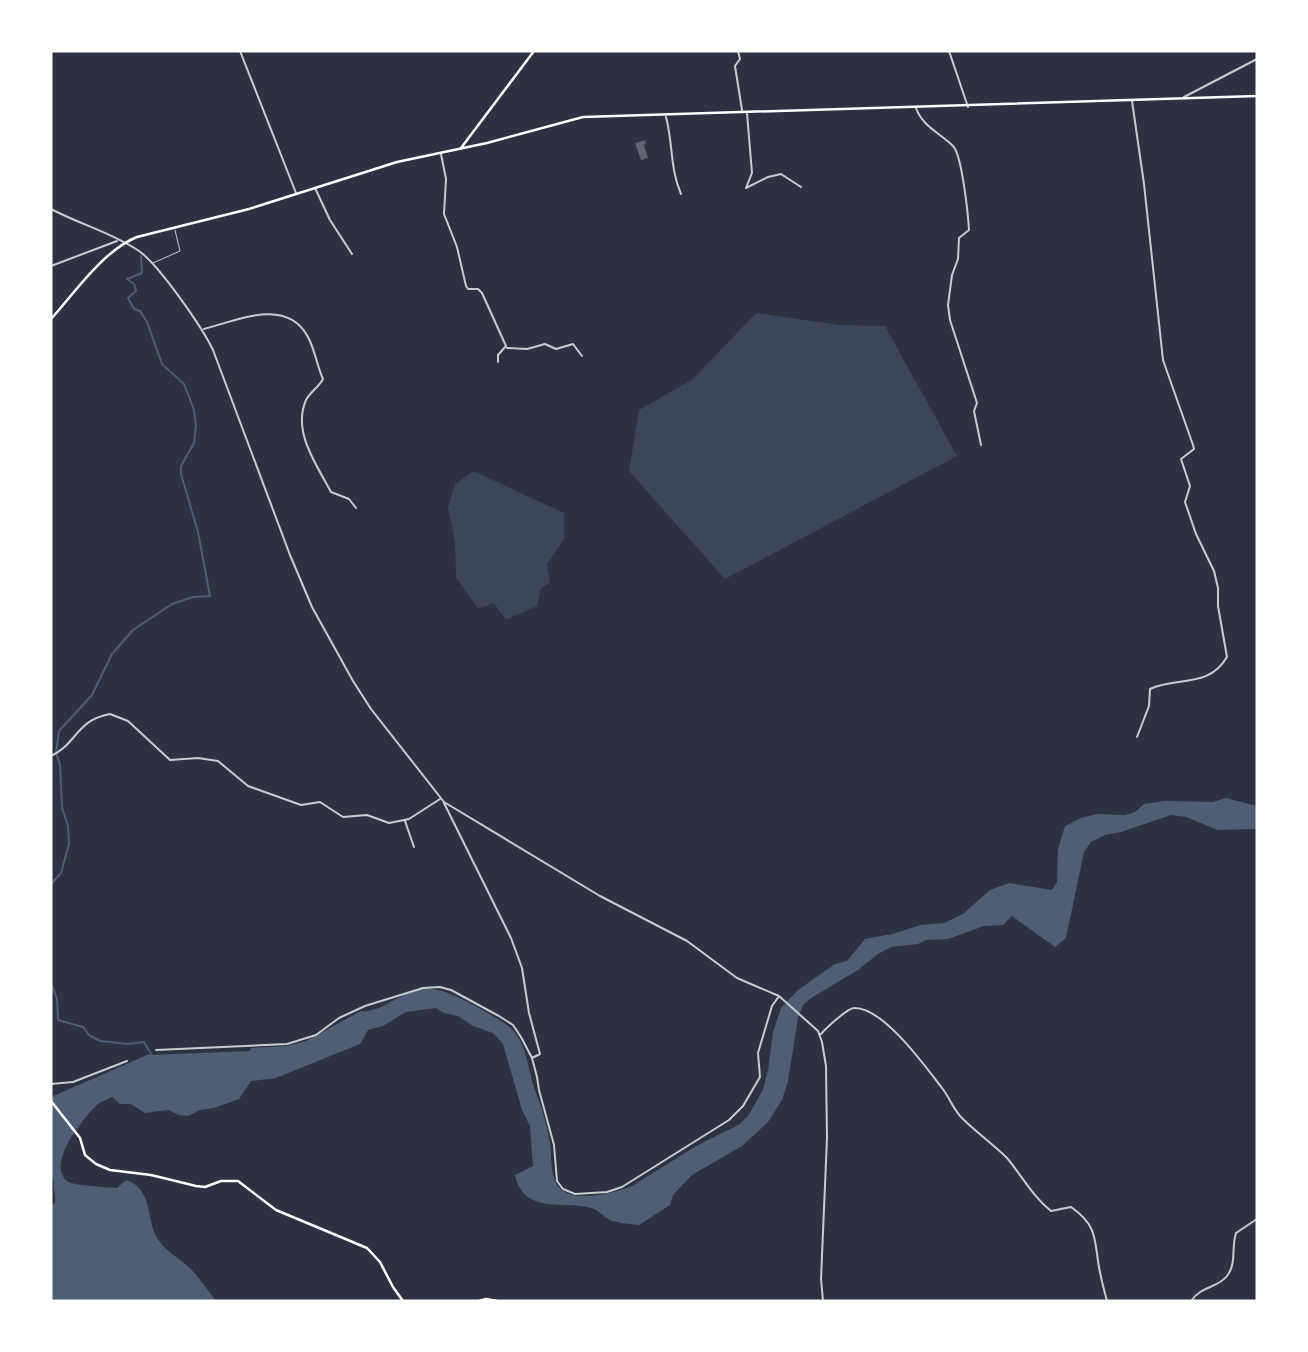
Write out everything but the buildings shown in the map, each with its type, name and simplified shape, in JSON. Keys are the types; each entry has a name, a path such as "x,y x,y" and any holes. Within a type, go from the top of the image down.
{"main road":[{"path":"461,148 534,51"},
{"path":"51,319 123,243 137,237 297,194 397,162 583,117 1257,96"},
{"path":"51,1101 75,1132 87,1157 110,1170 151,1175 205,1187 233,1180 243,1183 276,1210 367,1248 380,1262 403,1301"},
{"path":"479,1301 497,1301"}],"street":[{"path":"240,51 297,194"},
{"path":"738,51 740,58 735,66 745,112 752,173 746,188 781,174 801,187"},
{"path":"949,51 968,107"},
{"path":"1180,99 1257,59"},
{"path":"1132,101 1163,359 1193,445 1191,452 1181,459 1190,486 1185,502 1196,534 1214,571 1227,657 1221,666 1198,681 1150,689 1149,706 1137,737"},
{"path":"916,108 920,119 955,148 964,178 962,185 969,230 959,238 958,259 952,275 948,305 950,320 978,403 974,411 981,445"},
{"path":"666,114 672,141 674,176 681,194"},
{"path":"440,153 446,179 444,214 457,247 464,279 468,289 478,289 482,293 506,348"},
{"path":"315,187 330,220 352,254"},
{"path":"51,209 140,251 153,263 203,329 312,607 347,672 371,709 441,799 600,896 687,941 737,978 779,996 820,1034 826,1066 827,1138 822,1301"},
{"path":"51,266 118,240"},
{"path":"203,329 273,313 290,318 303,328 323,379 308,396 301,418 308,448 331,492 349,499 356,508"},
{"path":"498,362 498,355 506,348 527,349 545,344 555,349 573,344 582,356"},
{"path":"52,756 67,747 88,721 112,714 128,721 171,761 198,758 218,761 246,785 293,803 303,805 318,801 346,817 367,815 384,822 409,820 441,799"},
{"path":"444,802 485,882 522,968 528,1013 540,1054 532,1058"},
{"path":"405,820 414,847"},
{"path":"156,1050 295,1043 316,1035 339,1018 365,1006 424,988 440,987 464,995 513,1026 532,1058 554,1145 555,1175 559,1185 575,1194 607,1192 622,1187 705,1137 737,1112 760,1077 758,1053 772,1006 779,996"},
{"path":"820,1034 846,1010 853,1008 867,1011 891,1027 943,1090 962,1119 975,1127 1006,1157 1037,1199 1051,1211 1071,1207 1090,1224 1097,1241 1098,1263 1107,1301"},
{"path":"51,1084 83,1079 127,1061"},
{"path":"1191,1301 1196,1294 1226,1278 1234,1261 1232,1245 1236,1233 1257,1219"}],"lane":[{"path":"153,263 180,251 175,228"}],"shaded area":[{"path":"756,313 839,325 885,326 957,456 725,579 629,471 639,410 693,379"},
{"path":"473,471 564,513 564,539 547,564 550,583 541,588 537,606 506,620 494,603 478,609 456,577 455,542 448,508 455,484"},
{"path":"1226,798 1257,806 1257,829 1218,830 1186,817 1171,815 1105,835 1091,842 1084,852 1066,938 1055,947 1012,916 1003,925 984,926 948,939 891,947 811,998 803,1005 798,1018 788,1081 782,1100 768,1122 742,1146 692,1175 673,1195 670,1205 639,1225 612,1221 584,1206 548,1204 527,1197 515,1175 533,1166 530,1126 522,1110 503,1044 493,1033 436,1008 406,1012 383,1026 368,1030 360,1044 276,1078 251,1081 239,1099 188,1116 168,1110 145,1113 131,1104 120,1104 112,1097 100,1102 83,1120 69,1142 61,1164 62,1173 70,1183 83,1185 117,1188 126,1180 134,1184 144,1196 159,1241 192,1270 216,1301 51,1301 51,1205 55,1200 54,1180 51,1178 51,1097 147,1055 250,1051 251,1048 287,1046 306,1041 361,1011 376,1009 411,992 439,990 492,1015 507,1025 519,1038 545,1122 552,1170 557,1185 571,1195 593,1196 615,1192 632,1186 696,1146 740,1124 748,1116 763,1090 773,1032 781,1008 798,990 835,964 847,961 865,939 921,925 944,923 963,914 990,890 1009,883 1052,890 1057,882 1058,849 1065,826 1081,818 1097,814 1125,815 1135,812 1144,804 1164,801 1213,802"}],"waterway":[{"path":"51,884 61,873 69,844 68,826 62,808 60,765 56,753 59,731 92,695 112,654 133,630 172,604 193,597 210,596 198,532 181,474 181,466 194,443 194,410 184,384 162,364 147,322 140,311 134,309 128,298 136,291 134,284 127,279 142,273 141,256"},
{"path":"51,983 57,999 58,1020 83,1027 89,1035 100,1041 128,1044 144,1042 151,1054"}]}
